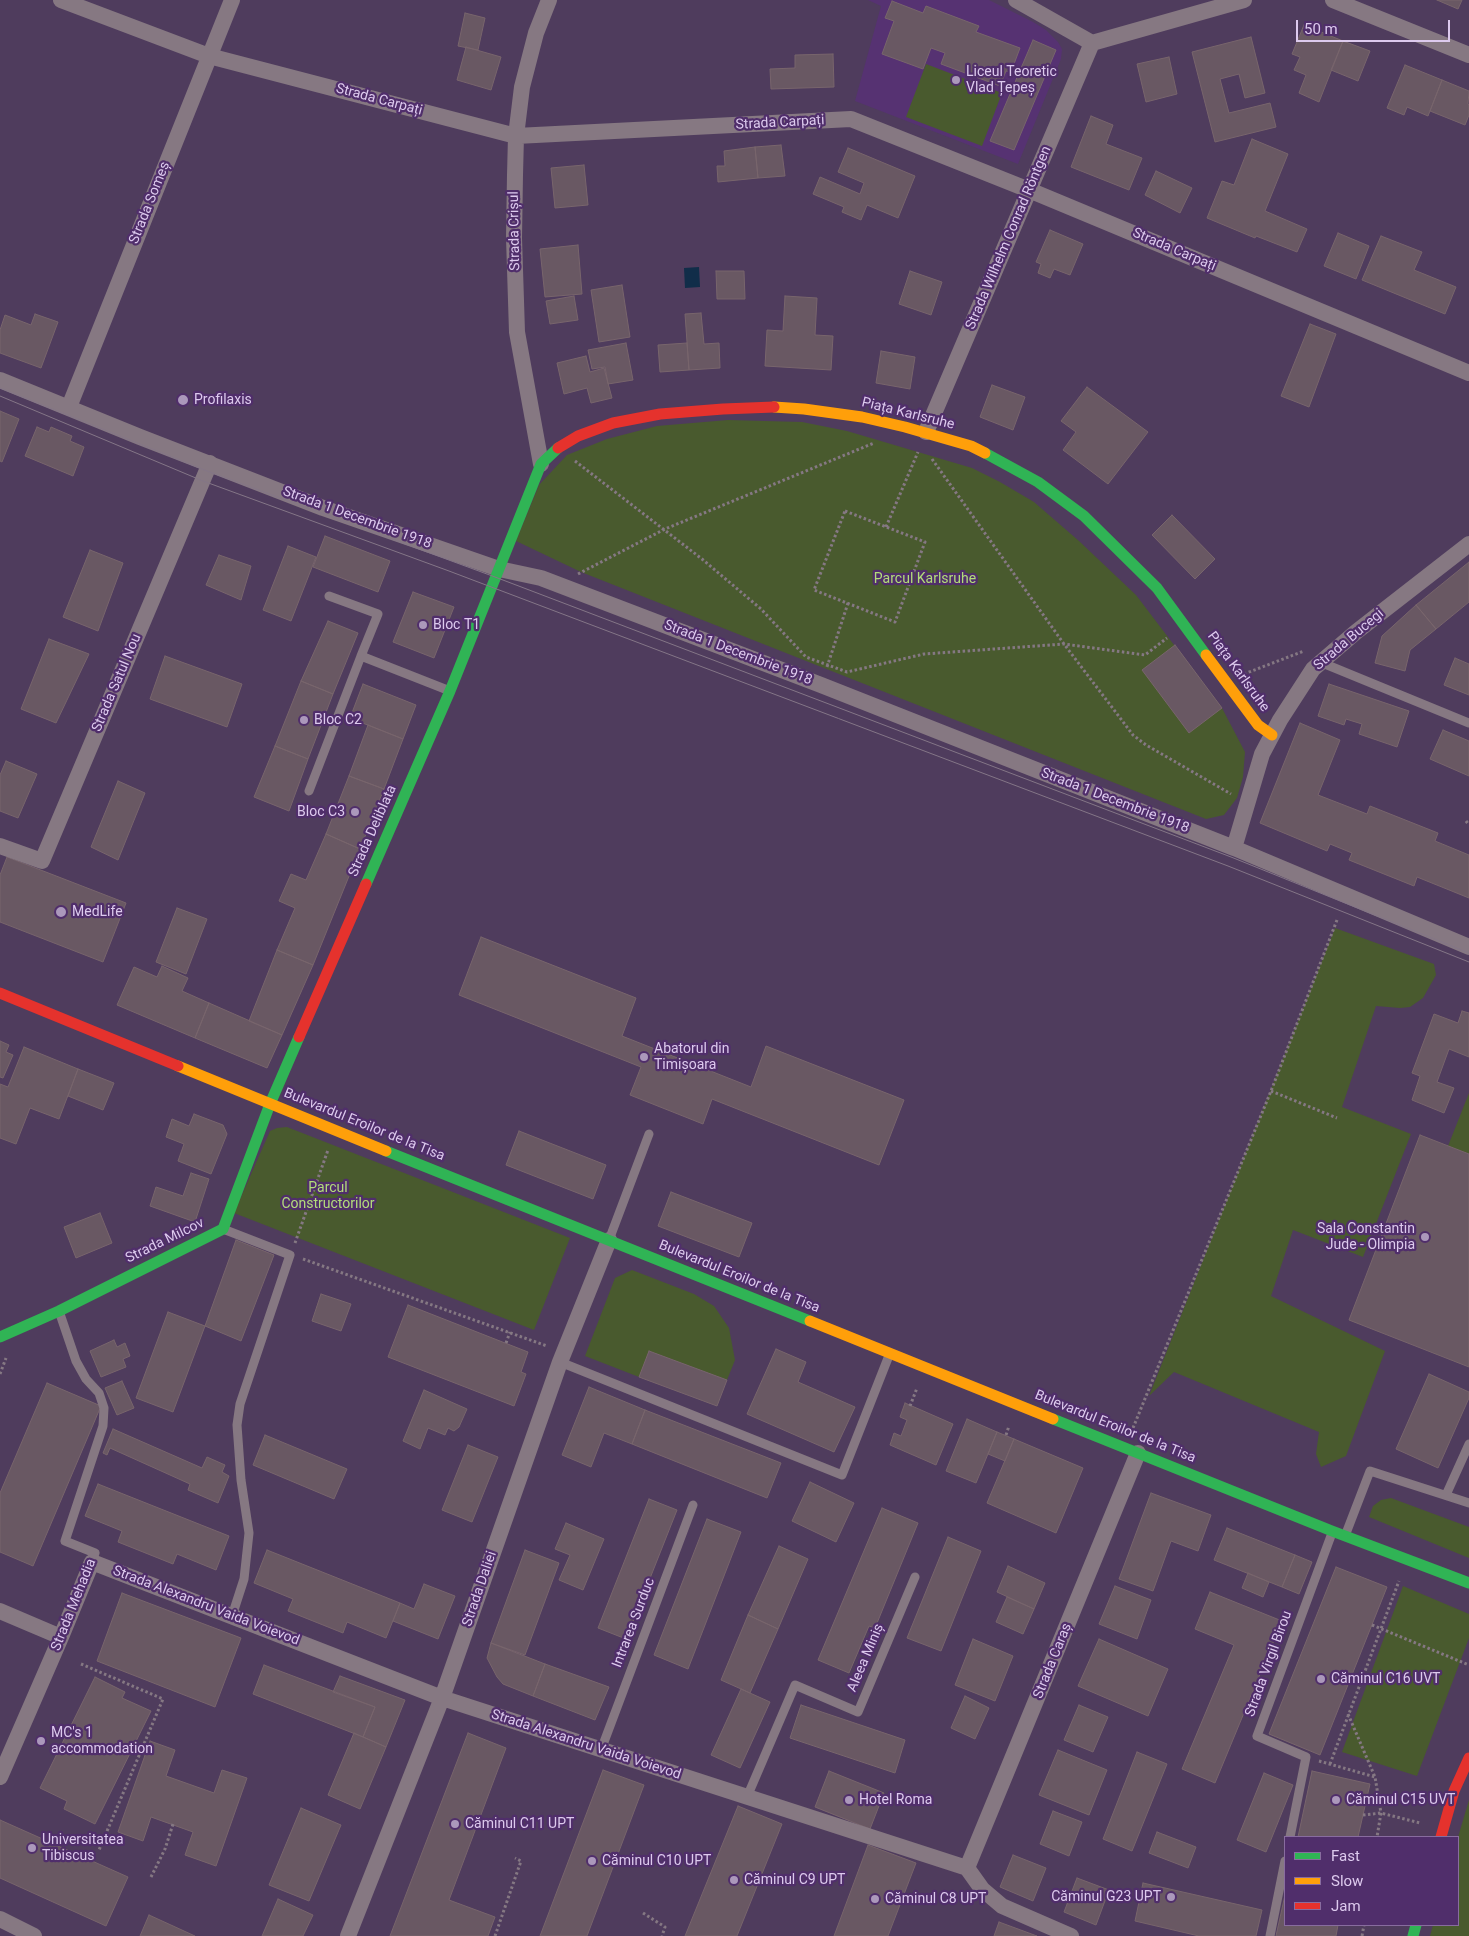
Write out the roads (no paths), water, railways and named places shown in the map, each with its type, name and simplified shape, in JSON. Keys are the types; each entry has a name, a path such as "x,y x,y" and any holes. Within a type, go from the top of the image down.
{"street":[{"name":"Strada Carpați","path":"61,0 209,56 516,136 851,119 1030,190 1469,373"},
{"name":"Strada Someș","path":"69,407 232,0"},
{"name":"Strada Crișul","path":"541,464 517,332 514,238 516,136 522,88 536,33 549,0"},
{"path":"1016,0 1092,43 1244,0"},
{"path":"1333,0 1469,55"},
{"name":"Strada Wilhelm Conrad Röntgen","path":"924,438 1092,43"},
{"name":"Strada 1 Decembrie 1918","path":"0,380 322,508 499,569 541,578 821,685 1234,848 1469,947"},
{"name":"Piața Karlsruhe","path":"499,569 541,464 561,446 578,436 613,423 660,414 732,408 804,409 862,417 924,438 971,446 1038,482 1084,516 1157,588 1258,725 1272,735"},
{"name":"Strada Satul Nou","path":"0,846 42,861 210,463"},
{"name":"Strada Bucegi","path":"1234,848 1262,754 1316,655 1469,544"},
{"name":"Strada Deliblata","path":"270,1104 450,691 499,569"},
{"name":"Bulevardul Eroilor de la Tisa","path":"0,993 270,1104 1344,1536 1469,1583"},
{"name":"Strada Milcov","path":"0,1337 59,1311 223,1229 270,1104"},
{"name":"Strada Daliei","path":"348,1936 442,1698 556,1355 609,1240"},
{"name":"Strada Caraș","path":"967,1868 1132,1450"},
{"name":"Strada Alexandru Vaida Voievod","path":"92,1562 442,1698 967,1868"},
{"name":"Strada Mehadia","path":"0,1777 62,1637 92,1562"},
{"path":"0,1611 62,1637"},
{"path":"1441,1836 1454,1791 1469,1758"},
{"path":"967,1868 982,1889 1002,1906 1071,1936"},
{"path":"0,1919 34,1936"}],"lane":[{"path":"309,791 378,614 329,596"},
{"path":"1316,655 1469,723"},
{"path":"361,656 450,691"},
{"path":"609,1240 650,1134"},
{"path":"223,1229 290,1255 240,1404 237,1424 241,1480 249,1533 244,1579 232,1616"},
{"name":"Strada Mehadia","path":"59,1311 76,1361 86,1378 99,1393 104,1408 103,1426 65,1541 95,1553 92,1562"},
{"path":"556,1355 842,1475 890,1353"},
{"path":"1446,1495 1469,1444"},
{"path":"1344,1536 1370,1471 1469,1503"},
{"name":"Intrarea Surduc","path":"601,1750 693,1505"},
{"name":"Strada Virgil Birou","path":"1290,1836 1306,1757 1257,1736 1332,1531"},
{"name":"Aleea Miniș","path":"747,1797 794,1685 858,1712 915,1577"},
{"path":"1270,1936 1284,1866"}],"water":[{"path":"699,267 700,287 685,288 684,268"}],"tram line":[{"path":"0,388 207,471 495,577 1231,857 1469,953"},
{"path":"0,396 203,481 449,571 1228,866 1469,962"}],"place":[{"name":"Liceul Teoretic Vlad Țepeș","path":"956,80"},
{"name":"Profilaxis","path":"183,400"},
{"name":"Bloc T1","path":"423,625"},
{"name":"Bloc C2","path":"304,720"},
{"name":"Bloc C3","path":"355,812"},
{"name":"MedLife","path":"61,912"},
{"name":"Abatorul din Timișoara","path":"644,1057"},
{"name":"Sala Constantin Jude - Olimpia","path":"1425,1237"},
{"name":"Căminul C16 UVT","path":"1321,1679"},
{"name":"MC's 1 accommodation","path":"41,1741"},
{"name":"Hotel Roma","path":"849,1800"},
{"name":"Căminul C15 UVT","path":"1336,1800"},
{"name":"Căminul C11 UPT","path":"455,1824"},
{"name":"Universitatea Tibiscus","path":"32,1848"},
{"name":"Căminul C10 UPT","path":"592,1861"},
{"name":"Căminul C9 UPT","path":"734,1880"},
{"name":"Căminul G23 UPT","path":"1171,1897"},
{"name":"Căminul C8 UPT","path":"875,1899"}],"park label":[{"name":"Parcul Karlsruhe","path":"925,579"},
{"name":"Parcul Constructorilor","path":"328,1196"}]}
